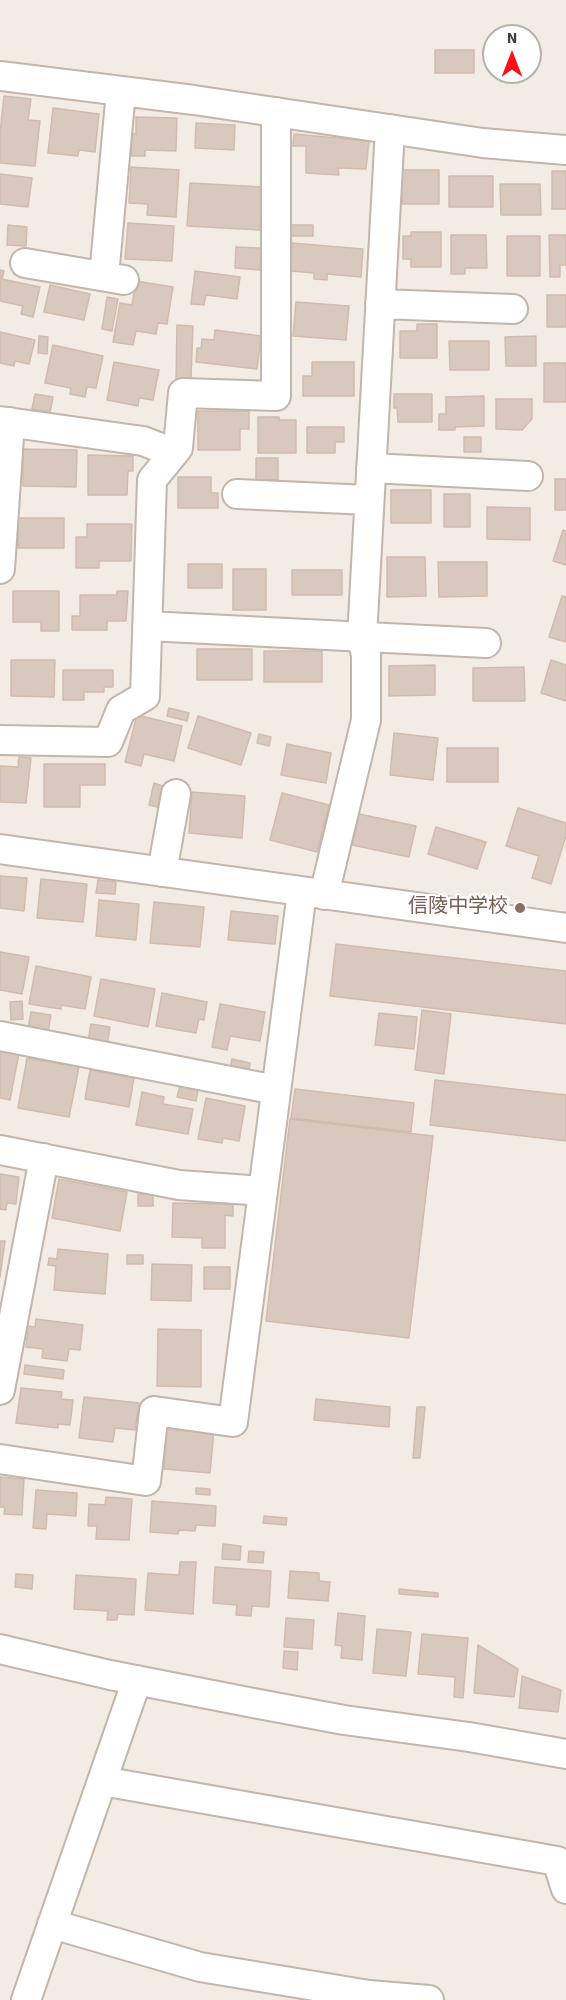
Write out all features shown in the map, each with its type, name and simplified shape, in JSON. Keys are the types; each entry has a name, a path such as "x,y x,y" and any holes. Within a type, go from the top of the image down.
{"street":[{"path":"0,76 483,142 566,150"},
{"path":"25,263 114,278 121,91"},
{"path":"0,740 108,742 121,710 145,696 152,480 178,448 183,393 276,396 276,112"},
{"path":"0,1459 146,1481 154,1412 233,1422 276,1090 313,893 366,720 366,655 362,638 390,129"},
{"path":"380,304 513,309"},
{"path":"0,569 5,422 143,441 174,453"},
{"path":"371,468 528,476"},
{"path":"237,494 369,500"},
{"path":"147,626 486,644"},
{"path":"162,872 176,794"},
{"path":"0,849 313,893 564,922"},
{"path":"0,1036 276,1090"},
{"path":"0,1150 179,1185 263,1191"},
{"path":"0,1390 44,1158"},
{"path":"0,1649 137,1680 344,1720 469,1737 566,1754"},
{"path":"26,2000 137,1680"},
{"path":"102,1781 557,1861 566,1889"},
{"path":"52,1924 200,1967 369,1995 429,2000"}],"building":[{"path":"435,50 474,50 474,73 435,73"},
{"path":"4,96 31,99 28,120 40,121 35,166 0,163"},
{"path":"53,108 99,114 95,152 79,150 78,156 48,153"},
{"path":"136,117 177,118 176,151 145,150 145,156 131,156 131,133 136,134"},
{"path":"196,123 235,125 234,150 195,148"},
{"path":"294,134 369,141 366,169 338,168 339,175 306,173 306,146 293,146"},
{"path":"131,167 179,170 176,217 147,215 148,204 129,203"},
{"path":"402,170 439,170 439,204 402,204"},
{"path":"552,171 566,171 566,209 552,209"},
{"path":"0,174 32,178 28,207 0,204"},
{"path":"449,176 493,176 493,207 449,207"},
{"path":"190,183 263,187 260,230 187,226"},
{"path":"500,184 540,184 541,215 501,215"},
{"path":"128,223 174,226 172,261 125,259"},
{"path":"8,225 27,227 26,246 7,245"},
{"path":"288,225 313,225 313,236 288,236"},
{"path":"411,232 441,232 441,267 411,267 411,259 403,259 403,236 411,236"},
{"path":"451,235 486,235 487,268 465,268 465,274 451,274"},
{"path":"549,235 566,235 566,265 560,265 560,277 550,277"},
{"path":"507,236 540,236 540,276 507,276"},
{"path":"292,243 363,249 361,277 327,274 327,280 314,279 314,273 290,271"},
{"path":"236,247 261,248 260,270 235,268"},
{"path":"0,270 4,271 2,279 40,287 33,317 21,314 23,306 0,301"},
{"path":"195,271 240,277 237,299 206,295 204,305 191,304"},
{"path":"136,281 173,287 167,324 158,323 156,334 136,331 133,345 113,342 120,303 132,305"},
{"path":"50,285 90,294 84,320 44,312"},
{"path":"547,295 566,295 566,327 547,327"},
{"path":"107,297 118,299 112,331 102,329"},
{"path":"296,302 349,306 346,340 293,336"},
{"path":"417,324 437,324 437,358 400,358 400,331 417,331"},
{"path":"177,325 193,326 191,379 176,379"},
{"path":"215,330 261,336 257,369 196,362 197,348 201,348 202,339 214,340"},
{"path":"0,332 35,340 29,364 15,361 14,366 0,363"},
{"path":"39,336 48,337 47,354 38,353"},
{"path":"536,336 536,366 506,366 505,337"},
{"path":"449,341 489,341 489,370 450,370"},
{"path":"53,345 103,356 96,388 87,387 85,397 70,394 71,388 45,383"},
{"path":"114,362 159,370 153,400 139,398 138,406 107,400"},
{"path":"312,362 354,362 354,396 303,396 303,376 312,376"},
{"path":"544,363 566,363 566,402 544,402"},
{"path":"35,394 53,397 50,412 32,409"},
{"path":"394,394 432,394 432,422 398,422 397,408 394,408"},
{"path":"484,396 484,426 439,430 439,414 446,414 446,397"},
{"path":"496,399 532,399 532,419 522,430 496,429"},
{"path":"198,411 249,411 249,429 240,429 240,450 198,450"},
{"path":"258,417 296,420 296,453 258,453"},
{"path":"307,427 344,427 344,442 335,442 335,453 307,453"},
{"path":"464,437 481,437 481,452 464,452"},
{"path":"23,449 77,450 76,487 23,486"},
{"path":"88,455 133,456 133,471 128,471 127,495 88,495"},
{"path":"256,458 278,458 278,480 256,480"},
{"path":"178,477 211,477 211,493 218,493 218,508 178,508"},
{"path":"555,479 566,479 566,510 555,510"},
{"path":"391,490 431,490 431,523 391,523"},
{"path":"444,494 470,494 470,527 444,527"},
{"path":"487,507 530,508 530,540 487,539"},
{"path":"18,518 64,518 64,548 18,548"},
{"path":"87,524 132,524 131,561 99,561 99,568 76,568 76,537 87,537"},
{"path":"563,530 566,531 566,565 553,561"},
{"path":"387,557 425,557 426,596 387,597"},
{"path":"438,562 487,562 487,596 439,597"},
{"path":"188,564 222,564 222,588 188,588"},
{"path":"233,569 266,569 266,610 233,610"},
{"path":"292,570 342,570 342,595 292,595"},
{"path":"13,591 59,591 59,631 41,631 41,622 13,622"},
{"path":"117,591 128,591 126,621 107,621 107,630 72,630 72,616 80,616 80,595 117,595"},
{"path":"562,596 566,597 566,642 549,637"},
{"path":"197,649 252,649 252,680 197,680"},
{"path":"264,651 322,651 322,682 264,682"},
{"path":"11,660 55,660 54,697 11,696"},
{"path":"551,660 566,665 566,701 541,693"},
{"path":"435,665 435,695 389,696 389,666"},
{"path":"524,667 525,701 473,701 473,668"},
{"path":"63,670 113,670 113,687 104,687 104,692 84,692 84,700 63,700"},
{"path":"169,708 189,713 187,721 167,716"},
{"path":"137,715 182,726 174,761 144,754 141,766 125,762"},
{"path":"198,716 251,733 241,765 188,748"},
{"path":"394,733 438,738 433,780 390,775"},
{"path":"259,734 271,737 269,746 257,743"},
{"path":"287,744 331,753 326,783 281,775"},
{"path":"447,748 498,748 498,782 447,782"},
{"path":"19,757 31,758 26,803 0,802 0,766 18,767"},
{"path":"44,764 105,764 105,785 80,785 80,807 44,807"},
{"path":"154,783 163,786 158,807 149,805"},
{"path":"192,792 245,796 242,838 189,833"},
{"path":"282,793 329,805 317,852 270,840"},
{"path":"518,808 566,823 566,836 551,884 532,878 539,856 506,846"},
{"path":"359,814 416,826 409,857 352,845"},
{"path":"436,827 486,842 477,869 428,854"},
{"path":"0,876 27,878 24,911 0,908"},
{"path":"41,879 87,884 83,922 37,918"},
{"path":"98,880 116,882 115,894 96,893"},
{"path":"99,900 139,904 136,940 96,936"},
{"path":"154,902 204,907 200,947 150,943"},
{"path":"231,911 278,916 275,944 228,940"},
{"path":"336,944 566,971 566,1024 330,996"},
{"path":"0,952 29,957 22,994 0,990"},
{"path":"36,966 91,977 85,1009 61,1005 61,1009 29,1004"},
{"path":"101,979 155,989 148,1027 94,1016"},
{"path":"162,993 207,1002 204,1020 199,1019 196,1033 156,1026"},
{"path":"22,1001 23,1019 11,1020 10,1002"},
{"path":"220,1004 265,1012 260,1041 230,1036 227,1050 212,1047"},
{"path":"422,1010 451,1014 444,1074 415,1070"},
{"path":"31,1012 51,1015 48,1033 28,1029"},
{"path":"379,1013 417,1017 414,1049 375,1045"},
{"path":"91,1024 110,1027 107,1045 88,1041"},
{"path":"0,1050 19,1053 10,1100 0,1098"},
{"path":"27,1058 79,1067 69,1117 18,1108"},
{"path":"232,1059 250,1063 249,1071 230,1068"},
{"path":"90,1070 134,1078 129,1107 85,1099"},
{"path":"435,1080 566,1095 566,1141 430,1125"},
{"path":"180,1086 198,1090 196,1101 177,1097"},
{"path":"295,1089 414,1103 411,1132 291,1118"},
{"path":"142,1092 164,1097 163,1104 193,1109 188,1134 136,1125"},
{"path":"206,1098 245,1106 239,1141 223,1138 222,1143 198,1139"},
{"path":"290,1119 433,1136 409,1338 266,1321"},
{"path":"0,1174 19,1177 16,1204 7,1203 6,1210 0,1209"},
{"path":"59,1179 127,1192 120,1231 52,1218"},
{"path":"138,1194 153,1194 153,1206 138,1206"},
{"path":"173,1203 233,1204 233,1216 225,1215 225,1248 202,1248 202,1238 172,1237"},
{"path":"0,1241 5,1241 0,1277"},
{"path":"58,1249 108,1254 105,1294 54,1290 56,1266 48,1265 49,1258 57,1259"},
{"path":"127,1255 143,1255 143,1264 127,1264"},
{"path":"152,1264 192,1265 191,1301 151,1300"},
{"path":"204,1267 230,1267 230,1289 204,1289"},
{"path":"36,1319 83,1325 80,1350 69,1349 67,1361 42,1358 43,1349 26,1347 28,1326 35,1327"},
{"path":"158,1329 201,1330 201,1387 157,1386"},
{"path":"25,1365 64,1370 63,1379 24,1374"},
{"path":"21,1388 62,1392 61,1399 73,1400 70,1425 58,1424 58,1428 16,1423"},
{"path":"84,1397 139,1403 135,1430 115,1428 113,1442 79,1438"},
{"path":"316,1399 390,1407 389,1427 314,1420"},
{"path":"417,1407 425,1407 420,1458 413,1458"},
{"path":"167,1425 214,1430 210,1473 164,1469"},
{"path":"0,1477 24,1479 22,1515 4,1514 5,1507 0,1507"},
{"path":"196,1488 210,1489 210,1495 196,1494"},
{"path":"36,1490 77,1493 76,1516 47,1514 46,1529 33,1528"},
{"path":"106,1497 132,1499 129,1540 96,1539 97,1526 88,1526 89,1504 105,1505"},
{"path":"152,1501 216,1506 215,1526 196,1525 195,1531 179,1530 178,1534 150,1532"},
{"path":"264,1516 287,1518 286,1525 263,1523"},
{"path":"223,1544 241,1546 240,1560 222,1559"},
{"path":"249,1551 264,1552 263,1563 248,1562"},
{"path":"180,1562 196,1562 193,1614 145,1610 148,1573 179,1575"},
{"path":"215,1567 271,1571 269,1607 252,1606 251,1616 236,1615 237,1605 213,1603"},
{"path":"290,1571 319,1573 319,1581 330,1582 328,1601 288,1598"},
{"path":"16,1574 33,1575 32,1589 15,1587"},
{"path":"76,1575 136,1579 134,1615 118,1614 117,1620 107,1620 108,1611 74,1609"},
{"path":"399,1589 438,1593 438,1597 399,1594"},
{"path":"338,1613 365,1616 362,1660 341,1658 342,1646 335,1645"},
{"path":"286,1618 314,1620 312,1649 284,1647"},
{"path":"377,1629 411,1632 406,1676 373,1673"},
{"path":"422,1634 468,1638 463,1698 454,1697 455,1677 418,1674"},
{"path":"478,1645 518,1669 514,1697 474,1693"},
{"path":"284,1651 298,1652 297,1670 283,1668"},
{"path":"522,1676 561,1690 558,1712 519,1708"}],"place":[{"name":"信陵中学校","path":"520,908"}]}
